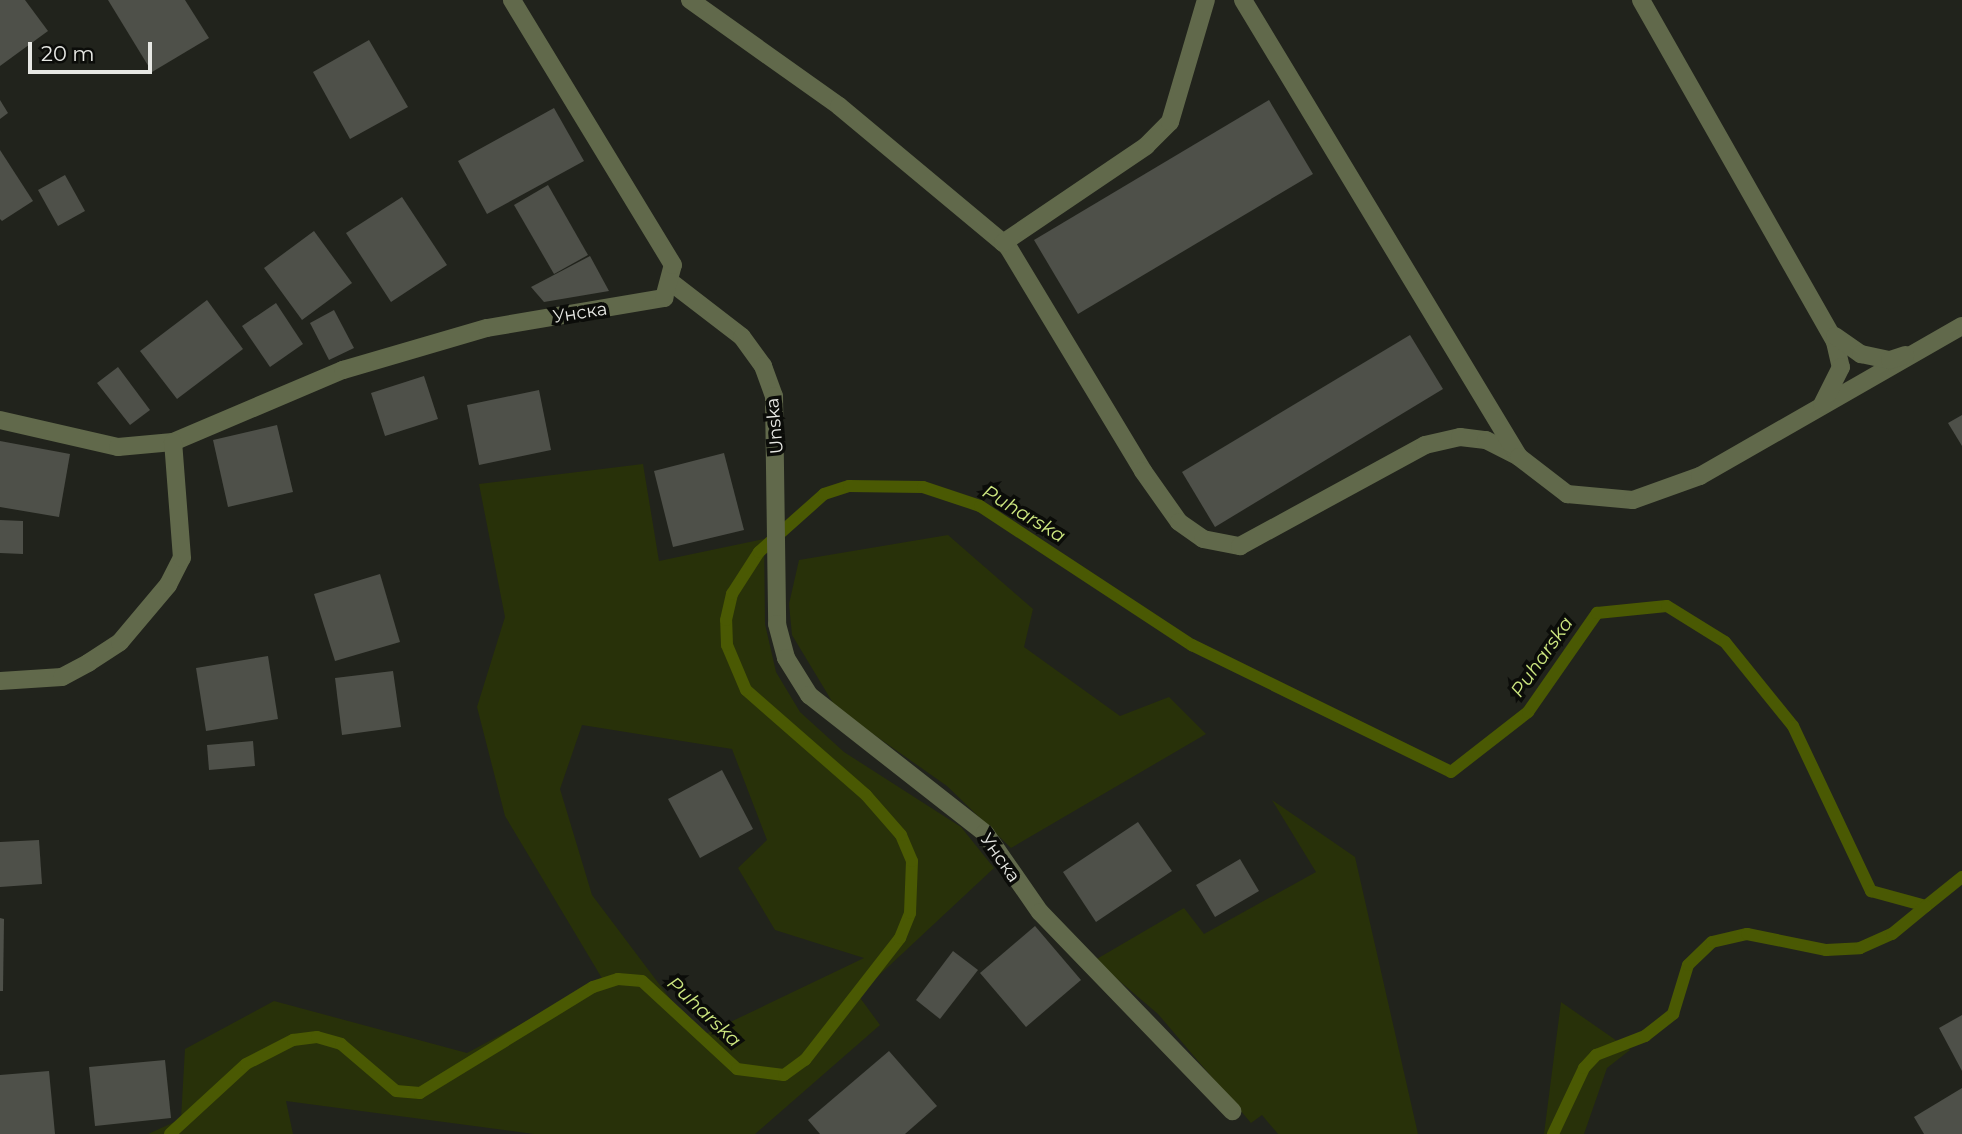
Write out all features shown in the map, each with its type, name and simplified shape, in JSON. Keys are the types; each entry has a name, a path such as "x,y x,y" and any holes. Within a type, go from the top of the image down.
{"street":[{"path":"512,0 650,224 673,265 672,283"},
{"path":"690,0 839,106 1003,243 1179,522 1222,547 1273,530 1425,445 1460,437 1486,440 1519,457 1567,494 1633,500 1700,476 1962,326"},
{"path":"1003,243 1146,146 1170,122 1206,0"},
{"path":"1243,0 1519,457"},
{"path":"1642,0 1826,325 1841,367 1830,396 1811,414"},
{"name":"Унска","path":"0,420 118,447 173,442 344,370 487,328 649,302 664,298 672,283"},
{"name":"Unska","path":"672,283 724,322 763,366 774,396 780,569"},
{"path":"1826,325 1848,348 1876,358 1924,349"},
{"path":"0,681 62,677 88,663 120,642 168,585 182,558 173,442"},
{"name":"Унска","path":"780,569 777,624 786,659 809,695 985,833 1040,912 1232,1111"}],"green space":[{"path":"643,464 659,561 764,539 765,624 776,672 800,712 844,752 961,827 994,868 858,995 880,1025 755,1134 534,1134 286,1101 293,1134 148,1134 181,1119 185,1049 274,1001 467,1053 603,980 505,816 477,707 505,617 479,484","holes":["582,725 732,749 767,840 738,868 775,930 864,958 699,1037 592,895 560,789"]},
{"path":"948,535 1033,609 1024,647 1120,716 1169,697 1206,734 1011,848 947,786 836,708 792,635 789,604 799,560"},
{"path":"1272,800 1355,857 1418,1134 1278,1134 1262,1115 1251,1123 1158,1014 1095,960 1184,908 1204,934 1316,872"},
{"path":"1561,1002 1630,1050 1607,1068 1584,1134 1544,1134"}],"building":[{"path":"0,0 25,0 48,31 0,66"},
{"path":"108,0 185,0 209,38 152,72"},
{"path":"369,40 408,107 350,139 313,72"},
{"path":"0,100 8,113 0,119"},
{"path":"1269,100 1313,174 1078,314 1034,240"},
{"path":"554,108 584,161 487,214 458,161"},
{"path":"0,150 33,201 2,221 0,219"},
{"path":"65,175 85,211 58,226 38,190"},
{"path":"548,185 588,255 554,274 514,205"},
{"path":"402,197 447,265 391,302 346,233"},
{"path":"314,231 352,283 302,320 264,268"},
{"path":"590,256 609,291 544,302 531,287"},
{"path":"207,300 243,349 177,399 140,351"},
{"path":"276,303 303,344 270,367 242,326"},
{"path":"334,310 354,348 329,360 310,323"},
{"path":"1410,335 1443,389 1215,527 1182,472"},
{"path":"118,367 150,410 130,425 97,383"},
{"path":"424,376 438,419 385,436 371,393"},
{"path":"539,390 551,450 479,465 467,405"},
{"path":"1962,415 1962,446 1948,423"},
{"path":"277,425 293,492 228,507 213,440"},
{"path":"0,441 70,454 59,517 0,507"},
{"path":"724,453 744,530 673,547 654,471"},
{"path":"0,520 23,521 23,554 0,553"},
{"path":"380,574 400,642 335,661 314,594"},
{"path":"268,656 278,719 206,731 196,668"},
{"path":"393,671 401,727 342,735 335,678"},
{"path":"253,741 255,766 209,770 207,745"},
{"path":"722,770 753,829 700,858 668,799"},
{"path":"1138,822 1172,871 1096,922 1063,872"},
{"path":"39,840 42,884 0,887 0,842"},
{"path":"1240,859 1259,891 1215,917 1196,885"},
{"path":"0,918 4,919 3,991 0,991"},
{"path":"1035,926 1081,980 1026,1027 980,973"},
{"path":"953,951 978,970 940,1019 916,1000"},
{"path":"1962,1015 1962,1071 1939,1028"},
{"path":"889,1051 937,1106 905,1134 820,1134 808,1120"},
{"path":"165,1060 171,1118 95,1126 89,1067"},
{"path":"49,1071 55,1134 0,1134 0,1075"},
{"path":"1962,1088 1962,1134 1924,1134 1914,1117"}],"waterway":[{"name":"Puharska","path":"170,1134 246,1064 293,1040 317,1037 341,1044 396,1091 420,1093 593,987 618,979 642,981 737,1069 784,1075 805,1060 900,938 910,913 912,861 901,835 866,795 746,690 727,645 726,620 732,594 759,552 824,494 849,486 923,487 980,506 1192,645 1451,772 1528,712 1597,613 1667,606 1725,642 1793,726 1871,891 1926,906 1962,877"},
{"path":"1553,1134 1584,1068 1596,1055 1645,1036 1673,1014 1688,965 1712,942 1747,934 1826,950 1860,948 1892,934 1926,906"}]}
